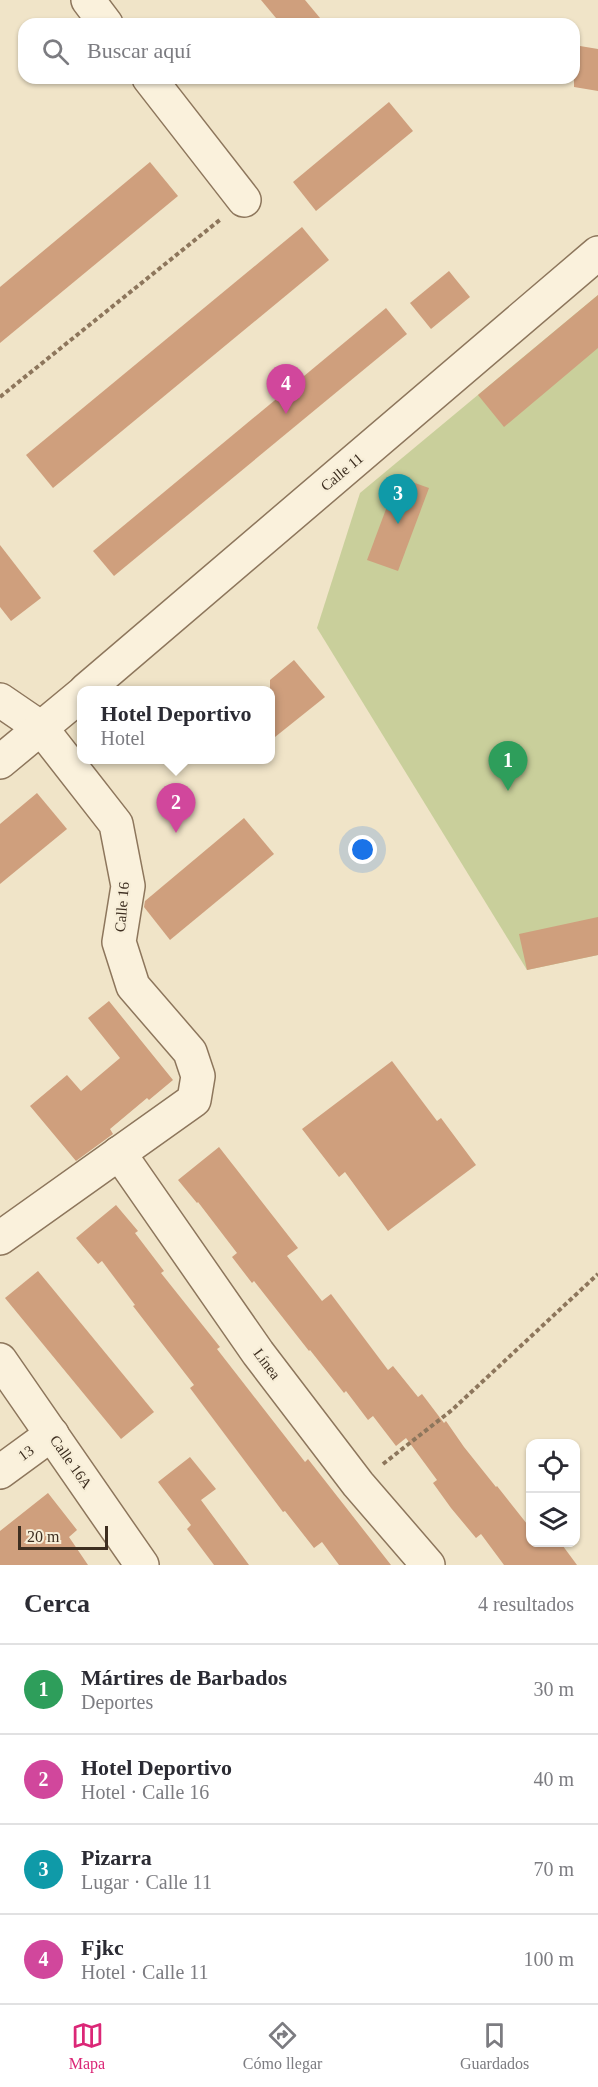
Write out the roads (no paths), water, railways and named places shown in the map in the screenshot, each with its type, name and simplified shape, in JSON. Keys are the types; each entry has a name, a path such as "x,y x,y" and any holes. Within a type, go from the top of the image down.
{"street":[{"path":"88,0 102,18"},
{"path":"153,84 244,200"},
{"name":"Calle 11","path":"91,686 598,253"},
{"path":"0,762 77,697"},
{"name":"Calle 16","path":"0,700 41,728 116,824 128,886 119,942 133,986 190,1052 198,1076 194,1100 119,1153"},
{"path":"0,1238 119,1153"},
{"name":"Línea","path":"119,1153 258,1353 358,1484 428,1565"},
{"name":"Calle 16A","path":"0,1360 142,1565"},
{"name":"13","path":"0,1472 52,1434"}],"place":[{"name":"Fjkc","path":"286,414"},
{"name":"Pizarra","path":"398,524"},
{"name":"Mártires de Barbados","path":"508,791"},
{"name":"Hotel Deportivo","path":"176,833"}]}
